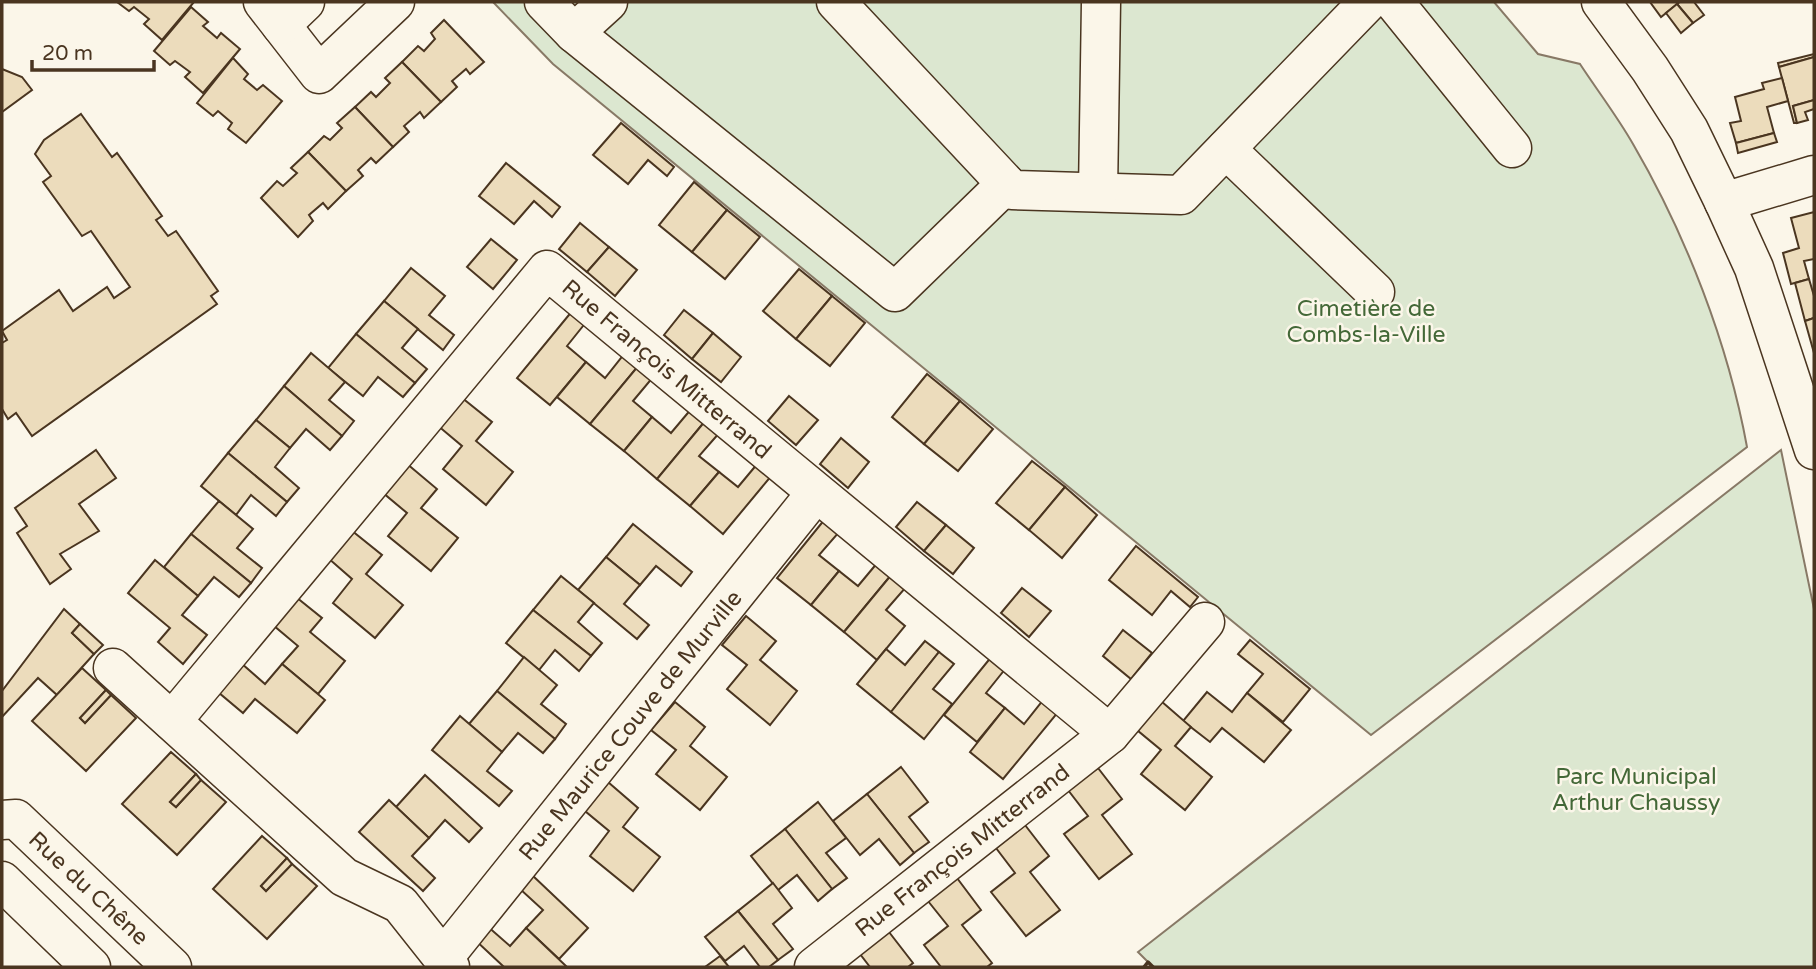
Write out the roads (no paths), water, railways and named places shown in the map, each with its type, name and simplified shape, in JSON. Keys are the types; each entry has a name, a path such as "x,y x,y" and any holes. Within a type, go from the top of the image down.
{"street":[{"path":"283,10 319,74 395,2"},
{"path":"544,2 573,33 895,292 1006,184"},
{"path":"573,33 608,2"},
{"path":"836,2 1012,190 1181,195 1368,2"},
{"path":"1098,192 1101,2"},
{"path":"1394,2 1512,148"},
{"path":"1601,2 1650,69 1689,131 1724,202 1754,268 1807,408 1814,450"},
{"path":"1226,149 1375,292"},
{"path":"1724,202 1814,175"},
{"name":"Rue François Mitterrand","path":"172,721 547,270 1110,734"},
{"name":"Rue Maurice Couve de Murville","path":"447,962 816,493"},
{"name":"Rue François Mitterrand","path":"814,967 1110,734 1205,622"},
{"path":"113,668 344,877 400,904 447,962"},
{"name":"Rue du Chêne","path":"2,820 16,819 172,967"},
{"path":"2,881 91,967"}],"park label":[{"name":"Cimetière de Combs-la-Ville","path":"1366,321"},
{"name":"Parc Municipal Arthur Chaussy","path":"1636,789"}]}
